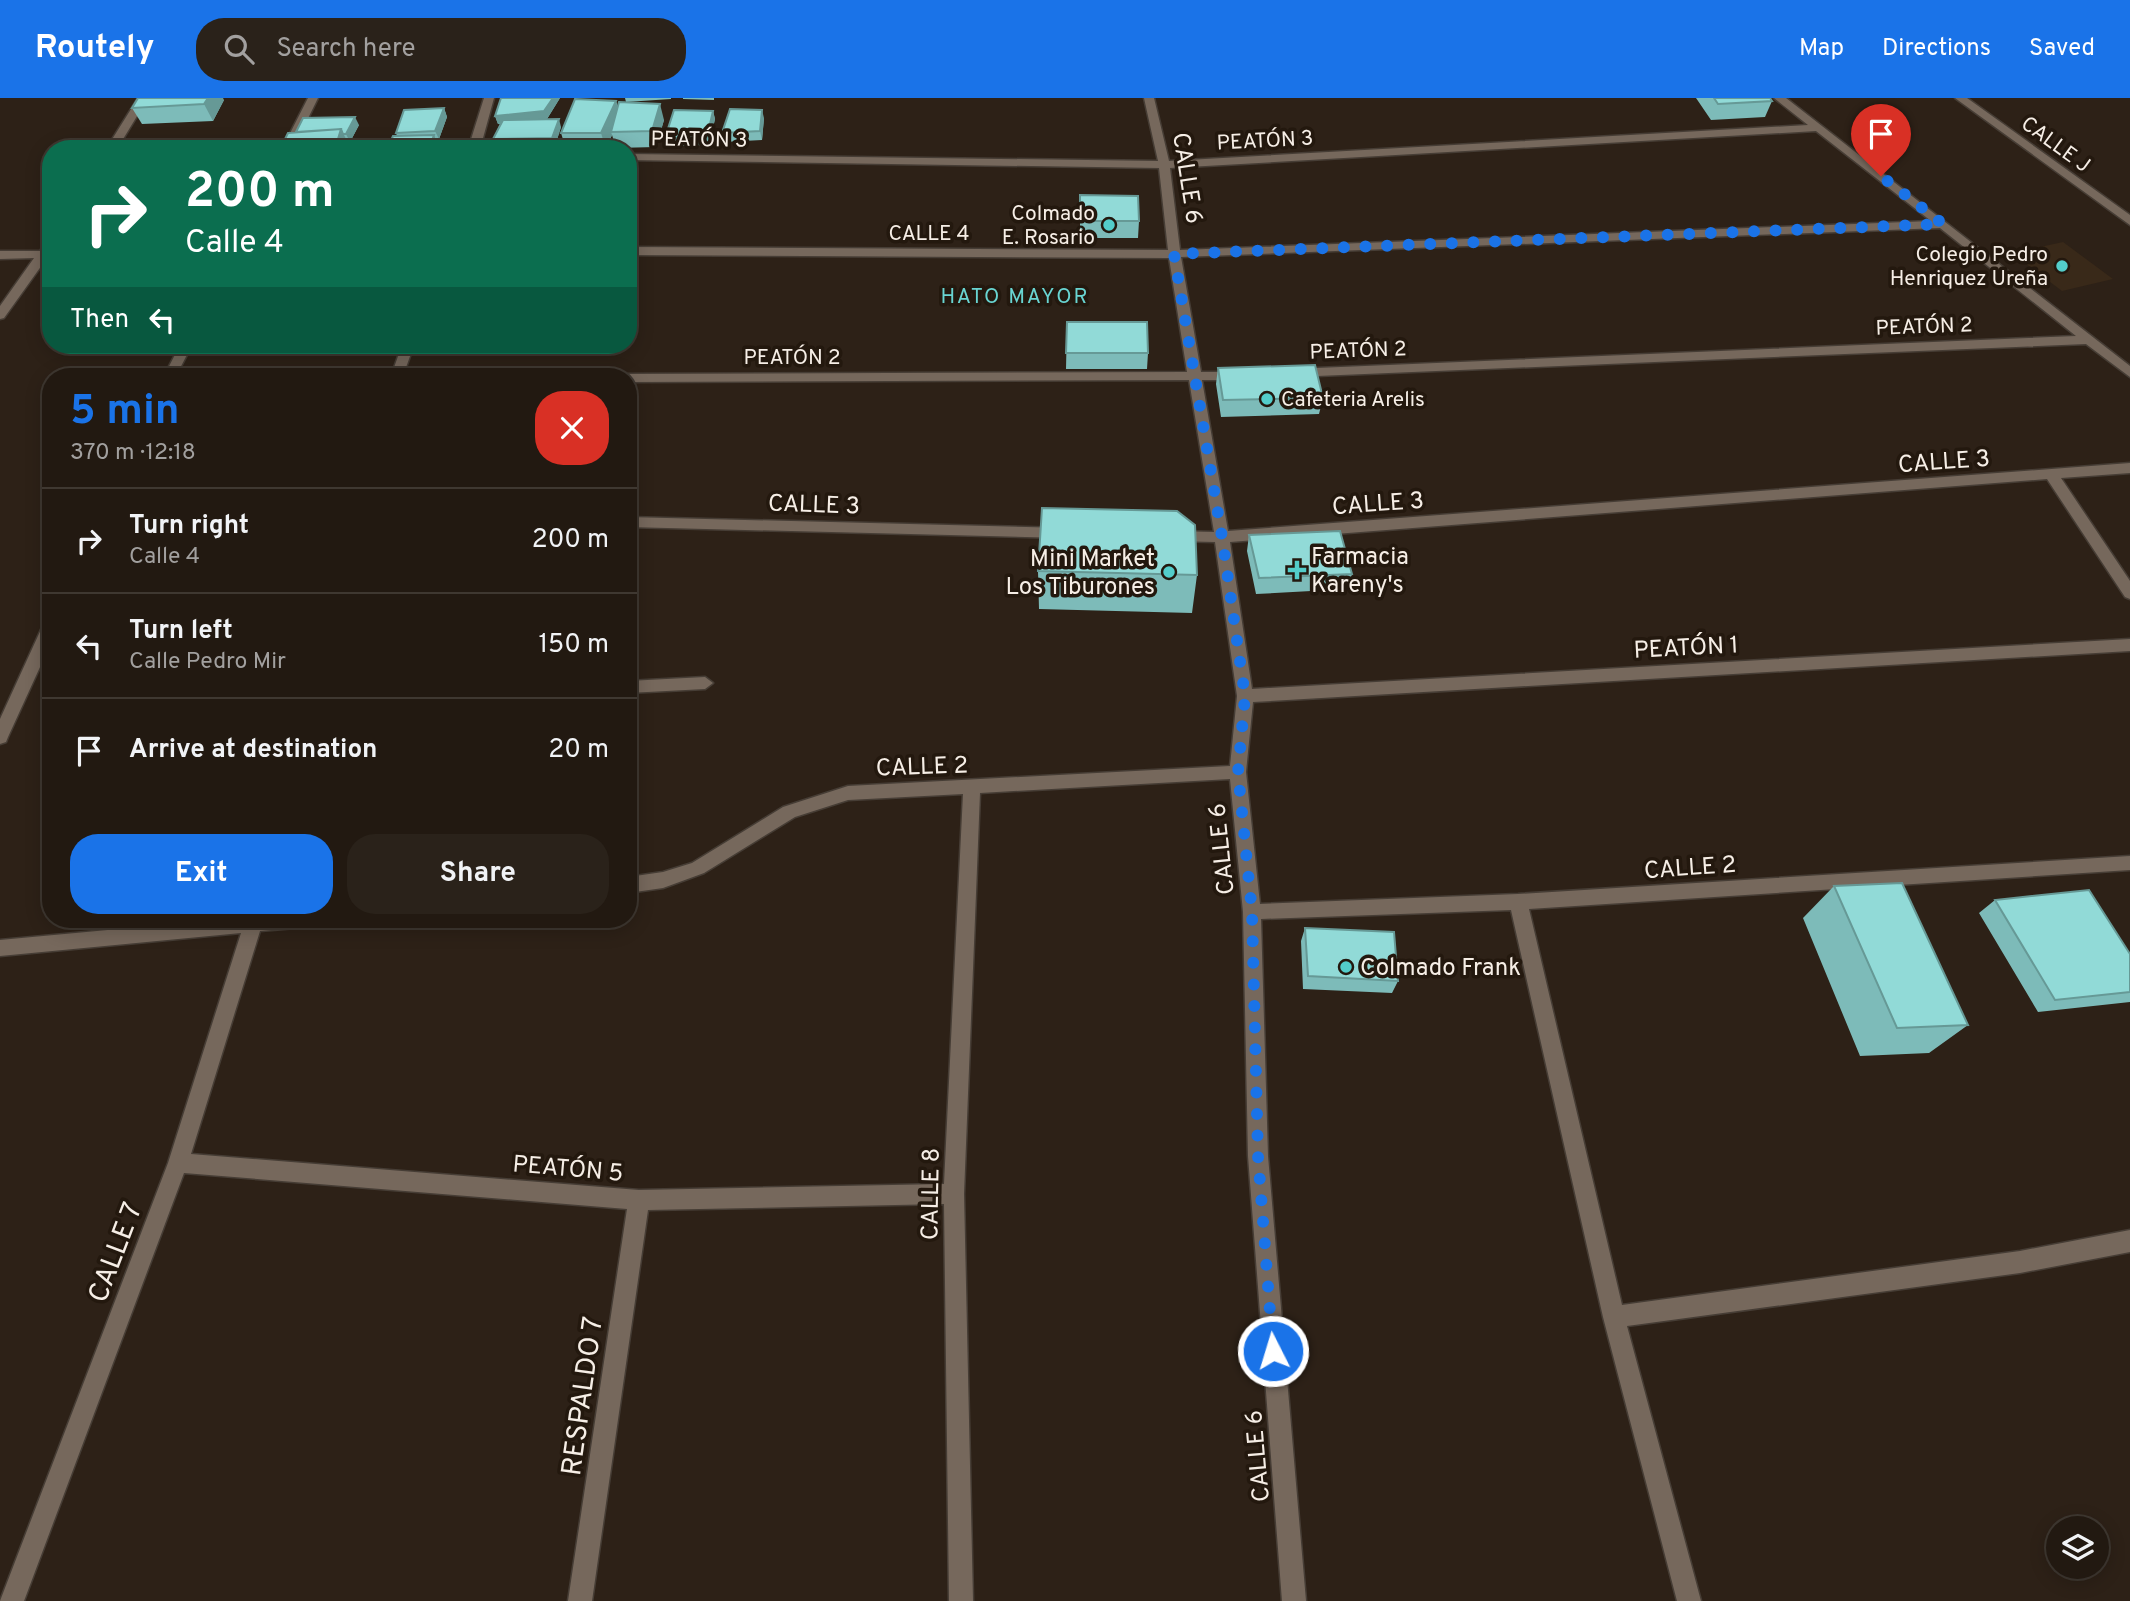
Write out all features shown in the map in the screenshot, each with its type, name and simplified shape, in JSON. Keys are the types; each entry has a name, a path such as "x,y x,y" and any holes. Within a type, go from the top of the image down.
{"street":[{"path":"117,140 144,98"},
{"path":"292,140 313,98"},
{"path":"477,140 489,98"},
{"name":"CALLE 6","path":"1149,98 1164,165 1174,254 1222,537 1245,696 1238,772 1252,912 1258,1156 1294,1601"},
{"path":"1779,98 2130,373"},
{"name":"CALLE J","path":"1960,98 2130,221"},
{"name":"PEATÓN 3","path":"637,157 1164,165 1819,128"},
{"name":"CALLE 4","path":"637,251 1174,254 1943,224"},
{"path":"0,255 42,251"},
{"path":"0,315 42,259"},
{"name":"PEATÓN 2","path":"1278,374 2088,340"},
{"name":"PEATÓN 2","path":"637,378 1251,375"},
{"name":"CALLE 3","path":"1153,536 1222,537 2130,468"},
{"path":"2052,476 2130,593"},
{"name":"CALLE 3","path":"637,522 1084,534"},
{"path":"0,737 42,645"},
{"name":"PEATÓN 1","path":"1245,696 2130,645"},
{"path":"637,687 705,683"},
{"name":"CALLE 2","path":"637,884 663,880 698,868 789,812 848,793 972,789 1238,772"},
{"name":"CALLE 8","path":"961,1601 954,1194 972,789"},
{"name":"CALLE 2","path":"1252,912 1518,902 2130,863"},
{"path":"1518,902 1614,1317 1689,1601"},
{"path":"0,948 196,928"},
{"name":"CALLE 7","path":"12,1601 178,1163 253,928"},
{"name":"PEATÓN 5","path":"178,1163 639,1200 954,1194"},
{"name":"RESPALDO 7","path":"580,1601 639,1200"},
{"path":"1614,1317 2020,1262 2130,1241"}],"shaded area":[{"name":"Colegio Pedro Henriquez Ureña","path":"2063,242 2113,279 2062,291 2012,253"}],"building":[{"path":"138,98 208,98 204,104 132,108"},
{"path":"501,98 553,98 544,111 495,116"},
{"path":"1714,98 1770,98 1772,101 1718,104"},
{"path":"575,99 616,101 601,133 561,133"},
{"path":"619,102 660,104 652,131 611,132"},
{"path":"444,108 435,131 396,133 404,110"},
{"path":"730,109 762,110 760,131 722,133"},
{"path":"674,110 713,111 707,137 665,138"},
{"path":"355,117 346,134 343,134 341,129 296,132 303,118"},
{"path":"559,119 552,138 493,139 503,120"},
{"path":"341,129 338,140 284,140 288,133"},
{"path":"434,135 432,140 391,140 393,136"},
{"path":"1080,195 1138,196 1139,221 1080,221"},
{"path":"1067,322 1147,322 1148,353 1066,353"},
{"path":"1315,365 1323,398 1223,400 1218,368"},
{"path":"1042,508 1177,511 1195,525 1197,575 1038,571"},
{"path":"1340,531 1352,574 1259,578 1249,535"},
{"path":"1902,883 1968,1025 1897,1028 1834,886"},
{"path":"2089,890 2130,954 2130,992 2055,1000 1995,900"},
{"name":"Colmado Frank","path":"1305,928 1394,932 1398,981 1308,976"}],"place":[{"name":"Colmado E. Rosario","path":"1109,225"},
{"name":"Colegio Pedro Henriquez Ureña","path":"2062,266"},
{"name":"Cafeteria Arelis","path":"1267,399"},
{"name":"Farmacia Kareny's","path":"1297,570"},
{"name":"Mini Market Los Tiburones","path":"1169,572"},
{"name":"Colmado Frank","path":"1346,967"}],"district":[{"name":"HATO MAYOR","path":"1015,296"}],"route":[{"path":"1273,1351 1258,1156 1252,912 1238,772 1245,696 1222,537 1174,254 1943,224 1881,176"}]}
